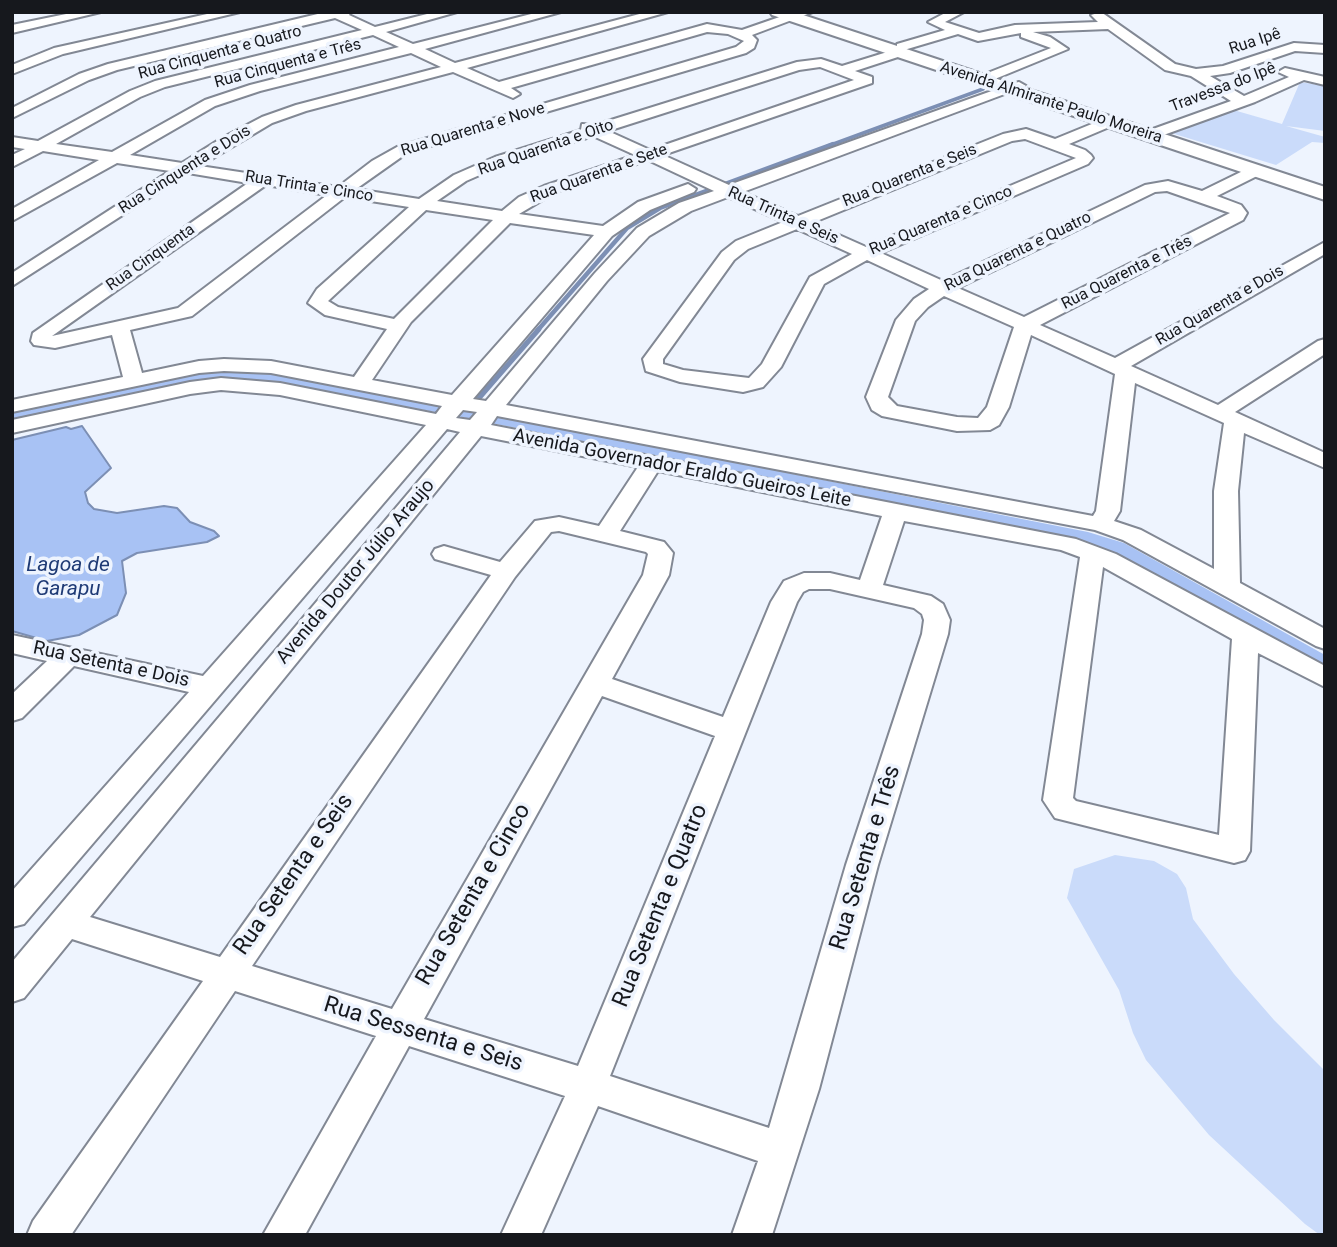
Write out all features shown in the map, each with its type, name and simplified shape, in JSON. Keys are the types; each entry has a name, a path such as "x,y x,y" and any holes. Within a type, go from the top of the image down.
{"main road":[{"name":"Avenida Almirante Paulo Moreira","path":"795,14 1158,132 1232,159 1255,171 1325,194"},
{"name":"Avenida Almirante Paulo Moreira","path":"1000,82 1109,122 1325,186"}],"street":[{"path":"12,29 95,12"},
{"path":"12,63 32,52 213,12"},
{"path":"12,70 60,51 234,12"},
{"name":"Rua Cinquenta e Quatro","path":"12,162 135,94 160,84 451,12"},
{"name":"Rua Cinquenta e Três","path":"12,216 209,103 256,88 555,12"},
{"path":"452,68 662,12"},
{"path":"958,12 934,22 955,31 982,37 1019,29 1110,24"},
{"path":"1094,12 1171,67 1196,73 1241,101"},
{"path":"12,114 84,77 113,67 338,13"},
{"name":"Rua Trinta e Seis","path":"338,13 452,68 1325,461"},
{"name":"Rua Quarenta e Nove","path":"197,304 378,164 402,150 741,50 746,39 795,14"},
{"path":"470,412 606,232 624,217 644,206 717,187 1000,82 1061,49 1019,29 1001,17"},
{"path":"498,87 715,27 746,39"},
{"path":"843,70 955,31"},
{"name":"Rua Ipê","path":"1196,73 1225,70 1294,47 1325,49"},
{"name":"Travessa do Ipê","path":"1250,61 1300,77 1325,81"},
{"name":"Rua Quarenta e Oito","path":"398,326 332,311 317,303 331,286 422,204 450,184 481,168 797,65 814,62 843,70"},
{"name":"Rua Cinquenta e Dois","path":"12,281 239,134 285,113 452,68"},
{"path":"843,70 867,80"},
{"name":"Travessa do Ipê","path":"1158,132 1300,77"},
{"name":"Rua Quarenta e Sete","path":"360,383 398,326 506,217 526,201 550,189 867,80"},
{"path":"717,187 1000,82"},
{"path":"1055,144 1109,122"},
{"name":"Rua Quarenta e Seis","path":"762,377 756,383 744,386 680,376 653,367 653,359 734,250 1008,137 1026,134 1055,144"},
{"name":"Rua Trinta e Cinco","path":"12,142 606,232"},
{"name":"Rua Quarenta e Cinco","path":"762,377 771,367 817,281 867,253 1085,159 1080,153 1055,144"},
{"path":"1203,197 1255,171"},
{"name":"Rua Cinquenta","path":"40,338 263,180"},
{"name":"Rua Quarenta e Quatro","path":"1024,325 991,421 982,425 935,420 890,411 880,405 877,397 906,320 921,303 941,289 1151,188 1168,186 1203,197"},
{"name":"Avenida Doutor Júlio Araujo","path":"12,914 210,687 643,232 717,187"},
{"name":"Rua Quarenta e Três","path":"1024,325 1230,221 1239,212 1203,197"},
{"name":"Rua Quarenta e Dois","path":"1121,368 1325,247"},
{"path":"40,338 46,342 55,342 120,328 169,317 197,304"},
{"path":"120,328 134,379"},
{"path":"1227,584 1227,417 1325,345"},
{"name":"Avenida Governador Eraldo Gueiros Leite","path":"12,406 134,379 199,368 248,365 360,383 652,463 1039,538 1093,552 1325,678"},
{"path":"1100,524 1110,504 1121,368"},
{"name":"Avenida Governador Eraldo Gueiros Leite","path":"12,428 190,388 221,384 470,412 1100,524 1132,535 1227,584 1325,640"},
{"name":"Avenida Doutor Júlio Araujo","path":"12,987 470,412"},
{"path":"605,535 652,463"},
{"path":"869,590 895,512"},
{"path":"551,524 655,547 661,553"},
{"name":"Rua Setenta e Seis","path":"47,1235 506,571 543,526 551,524"},
{"path":"1093,552 1058,800 1066,810 1234,850 1246,634"},
{"name":"Rua Setenta e Cinco","path":"283,1235 656,575 661,553"},
{"path":"444,554 506,571"},
{"name":"Rua Setenta e Três","path":"752,1235 801,1089 863,865 936,634 937,620 934,610 922,602 830,581 804,581"},
{"name":"Rua Setenta e Quatro","path":"521,1235 587,1086 784,602 793,587 804,581"},
{"name":"Rua Setenta e Dois","path":"12,644 210,687"},
{"path":"12,711 68,656"},
{"path":"595,683 732,731"},
{"name":"Rua Sessenta e Seis","path":"65,923 587,1086 780,1150"}],"shaded area":[{"path":"1300,82 1325,86 1325,131 1286,126 1325,137 1325,143 1312,142 1276,165 1168,132 1230,109 1282,124"},
{"path":"1115,855 1154,861 1177,874 1186,888 1193,919 1234,974 1274,1020 1325,1071 1325,1235 1320,1235 1305,1224 1209,1135 1146,1060 1133,1033 1119,990 1067,898 1074,869"}],"water":[{"name":"Lagoa de Garapu","path":"82,426 111,468 85,492 88,503 94,509 117,513 164,506 177,508 190,522 214,531 219,536 207,542 137,553 122,561 126,593 117,615 79,635 47,641 12,631 12,440 66,427 71,429"}],"waterway":[{"path":"828,146 983,89"},
{"path":"537,331 627,228 660,208 833,144"},
{"path":"466,413 539,329"},
{"path":"12,415 210,374 270,376 466,413 1081,536 1117,547 1325,665"}]}
